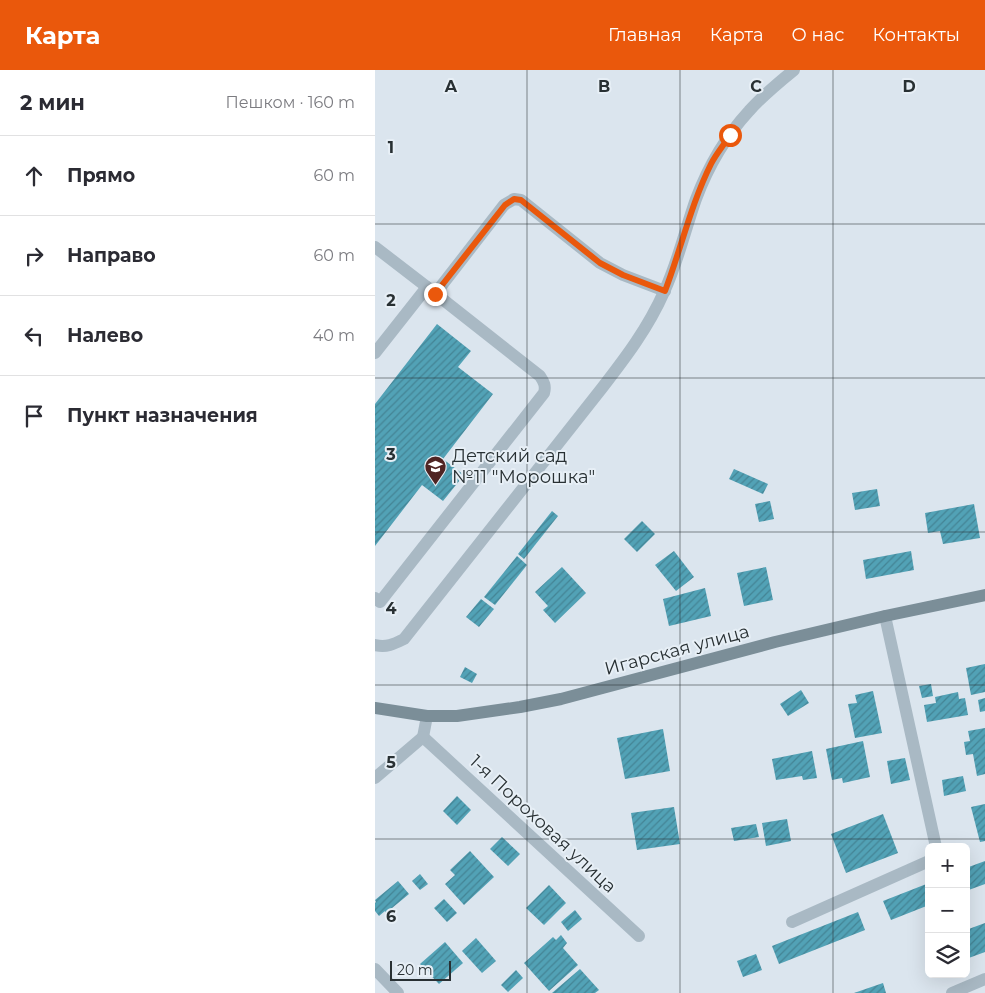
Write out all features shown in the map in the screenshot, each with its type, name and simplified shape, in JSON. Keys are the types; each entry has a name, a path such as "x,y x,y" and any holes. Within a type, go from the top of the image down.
{"street":[{"path":"375,645 393,645 404,639 633,346 651,319 665,291 676,263 696,198 711,164 749,110 794,70"},
{"path":"375,353 505,205 514,199 521,200 600,263 623,275 665,291"},
{"path":"375,247 540,376 544,381 545,388 544,393 377,603"},
{"name":"Игарская улица","path":"375,708 427,716 457,716 520,707 561,699 736,652 885,616 985,595"},
{"path":"885,616 935,843"},
{"path":"375,778 423,737 427,716"},
{"name":"1-я Пороховая улица","path":"423,737 639,936"},
{"path":"792,922 925,863"},
{"path":"375,969 398,993"},
{"path":"952,993 985,979"}],"building":[{"path":"437,324 471,351 458,367 493,394 443,459 464,475 443,501 422,485 375,546 375,404"},
{"path":"734,469 768,484 763,494 729,479"},
{"path":"877,489 880,506 855,510 852,493"},
{"path":"770,501 774,519 759,522 755,504"},
{"path":"974,504 980,538 943,544 940,531 928,533 925,513"},
{"path":"552,511 558,516 524,559 518,554"},
{"path":"642,521 655,534 637,552 624,539"},
{"path":"674,551 694,577 676,591 655,565"},
{"path":"911,551 914,570 866,579 863,560"},
{"path":"517,556 527,565 495,605 484,597"},
{"path":"562,567 586,593 555,623 543,610 548,606 535,592"},
{"path":"766,567 773,600 744,606 737,573"},
{"path":"705,588 711,616 669,626 663,599"},
{"path":"481,599 494,609 479,627 466,617"},
{"path":"985,664 985,692 971,695 966,668"},
{"path":"465,667 477,674 472,683 460,677"},
{"path":"931,684 933,696 922,698 919,686"},
{"path":"801,690 809,703 788,716 780,704"},
{"path":"873,691 882,733 855,738 848,704 857,703 855,695"},
{"path":"958,692 959,699 965,698 968,715 927,722 924,705 936,703 935,697"},
{"path":"985,698 985,711 980,712 978,700"},
{"path":"985,728 985,774 977,776 973,754 966,755 964,742 970,741 968,731"},
{"path":"663,729 670,771 625,779 617,738"},
{"path":"863,741 870,777 843,783 842,778 832,780 826,749"},
{"path":"812,751 817,778 803,780 802,776 776,780 772,759"},
{"path":"905,758 910,780 891,784 887,761"},
{"path":"963,776 966,791 944,796 942,780"},
{"path":"457,796 471,810 457,825 443,811"},
{"path":"985,804 985,841 980,842 971,807"},
{"path":"674,807 680,844 637,850 631,813"},
{"path":"883,814 898,853 846,873 831,834"},
{"path":"787,819 791,841 766,846 762,823"},
{"path":"756,824 759,837 734,841 731,828"},
{"path":"502,837 520,854 508,866 490,849"},
{"path":"470,851 494,877 464,905 445,884 455,875 450,870"},
{"path":"985,861 985,884 970,890 970,867"},
{"path":"420,874 428,884 420,890 412,881"},
{"path":"398,881 409,894 386,913 385,911 379,916 375,911 375,900"},
{"path":"549,885 566,903 544,925 526,908"},
{"path":"925,885 925,907 891,920 883,901"},
{"path":"444,899 457,913 447,922 434,908"},
{"path":"575,910 582,919 568,931 561,922"},
{"path":"858,912 865,930 779,964 772,946"},
{"path":"985,923 985,952 970,958 970,933 970,929"},
{"path":"561,935 567,943 563,948 578,965 549,991 524,963 553,937 556,940"},
{"path":"476,938 496,961 482,973 462,951"},
{"path":"445,942 463,963 439,984 420,964"},
{"path":"756,954 762,970 743,977 737,961"},
{"path":"580,969 599,990 595,993 552,993"},
{"path":"516,970 523,978 508,992 501,985"},
{"path":"883,983 886,993 854,993"}],"place":[{"name":"Детский сад №11 \"Морошка\"","path":"436,485"}],"route":[{"path":"435,294 505,205 514,199 521,200 600,263 623,275 665,291 676,263 696,198 711,164 730,135"}]}
